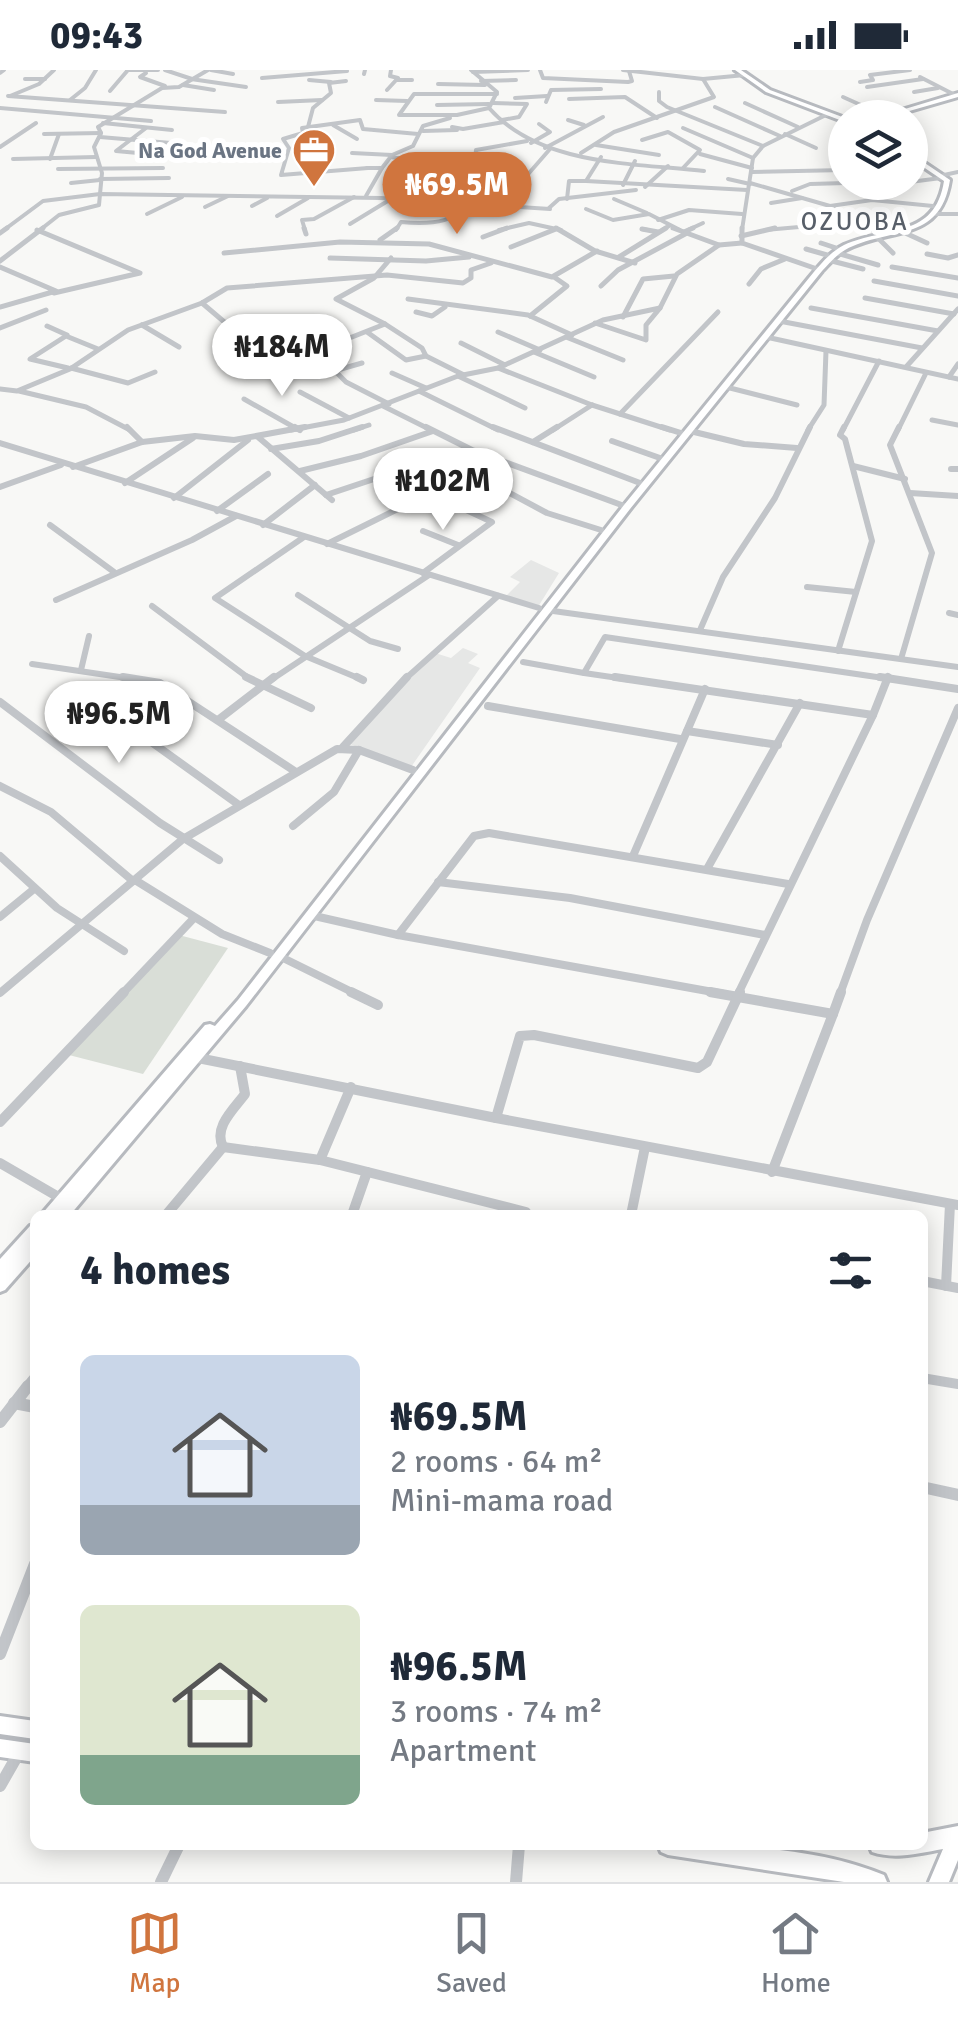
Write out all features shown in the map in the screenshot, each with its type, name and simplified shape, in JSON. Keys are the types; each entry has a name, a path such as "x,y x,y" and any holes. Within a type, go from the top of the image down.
{"main road":[{"path":"738,70 768,91 828,114"},
{"path":"928,104 957,96"},
{"path":"878,236 923,224 934,210 947,179"},
{"path":"65,1210 198,1058 413,770 817,269 832,254 918,222 934,210"},
{"path":"52,1210 310,915 600,530 726,387 817,269"},
{"path":"0,1270 30,1236"},
{"path":"0,1285 30,1251"},
{"path":"0,1725 30,1729"},
{"path":"928,1842 958,1836"},
{"path":"939,1882 958,1836"},
{"path":"701,1850 834,1870 877,1882"}],"street":[{"path":"3,100 54,70"},
{"path":"70,100 86,88 96,70"},
{"path":"110,91 128,70 161,70 246,87"},
{"path":"183,85 210,70 233,74"},
{"path":"264,88 265,78 347,70 350,89"},
{"path":"391,70 389,75 397,80 412,80"},
{"path":"472,71 528,70"},
{"path":"539,73 630,82 626,70 703,79 745,76"},
{"path":"860,82 873,80 870,75 910,70 957,96"},
{"path":"472,71 494,100 502,121 529,142 548,149 701,171 691,188"},
{"path":"146,72 140,77 165,86 214,90"},
{"path":"25,79 44,79"},
{"path":"579,154 614,132 716,95 703,79"},
{"path":"868,88 924,79"},
{"path":"309,80 346,81"},
{"path":"386,90 397,80"},
{"path":"438,84 516,80"},
{"path":"308,128 313,108 331,94 328,86 334,82"},
{"path":"54,293 50,287 0,264 36,230 61,214 99,205 100,167 94,146 100,135 98,128 165,86"},
{"path":"914,92 940,88"},
{"path":"438,105 546,100 551,90 601,90"},
{"path":"366,196 391,156 413,146 413,140 426,125 523,92"},
{"path":"659,92 662,104 763,146"},
{"path":"368,168 280,174 289,148 283,139 301,134 300,129 360,120 363,129 419,134 459,130 520,117 527,104 414,94 399,116 457,115"},
{"path":"569,99 625,97 658,118"},
{"path":"843,97 849,100"},
{"path":"3,100 70,100 225,112"},
{"path":"3,100 151,121"},
{"path":"278,102 322,100"},
{"path":"376,100 407,100"},
{"path":"745,103 798,127"},
{"path":"715,107 816,148"},
{"path":"70,123 83,114"},
{"path":"741,239 753,158 763,146 828,114"},
{"path":"507,206 524,190 523,180 548,149 603,117"},
{"path":"568,120 614,132"},
{"path":"0,147 36,123"},
{"path":"104,123 172,130"},
{"path":"333,124 357,139"},
{"path":"377,241 393,234 401,222 443,225 478,195 476,150 529,142 550,132 539,124"},
{"path":"452,127 459,130"},
{"path":"146,128 116,151 160,155"},
{"path":"683,128 753,158"},
{"path":"642,140 668,132 700,150 700,154"},
{"path":"44,134 100,135 182,144"},
{"path":"50,160 59,134"},
{"path":"484,136 492,146"},
{"path":"596,144 659,155"},
{"path":"352,154 391,156 498,174"},
{"path":"684,168 700,154"},
{"path":"700,154 752,170 828,170"},
{"path":"586,181 601,157"},
{"path":"13,158 96,158"},
{"path":"623,186 635,161"},
{"path":"414,169 433,163"},
{"path":"548,224 548,206 553,202 644,187 668,166"},
{"path":"356,167 382,168"},
{"path":"58,169 163,168"},
{"path":"947,179 958,172"},
{"path":"71,182 169,178"},
{"path":"728,179 749,186"},
{"path":"568,198 569,181 644,187 749,186"},
{"path":"326,195 334,183"},
{"path":"404,198 412,183"},
{"path":"789,192 810,184 828,184"},
{"path":"722,185 789,192 830,206 878,236 893,253"},
{"path":"0,233 43,201 100,194 356,195 550,209"},
{"path":"147,214 189,194"},
{"path":"205,207 230,195"},
{"path":"306,234 302,220 314,219 356,195"},
{"path":"252,206 270,197"},
{"path":"277,216 310,197"},
{"path":"350,224 394,197"},
{"path":"771,203 804,197"},
{"path":"614,199 668,226 719,245"},
{"path":"624,316 643,279 674,276 719,245 782,226 854,220 874,214 874,200"},
{"path":"830,206 874,200 958,214"},
{"path":"586,210 610,220 650,214"},
{"path":"658,220 688,210 742,214"},
{"path":"482,237 521,220 560,226 511,247"},
{"path":"600,286 618,270 703,223"},
{"path":"619,257 668,226"},
{"path":"556,229 575,234 597,251 635,263"},
{"path":"642,229 658,232"},
{"path":"0,306 140,272 36,230"},
{"path":"902,231 927,243"},
{"path":"741,239 817,269"},
{"path":"224,253 377,241 452,248 491,264 554,277 566,286 530,316"},
{"path":"821,242 832,254 864,269"},
{"path":"806,250 878,265"},
{"path":"554,277 597,251"},
{"path":"927,254 948,258 958,255"},
{"path":"330,258 426,261 472,257"},
{"path":"391,258 374,278 336,300 385,324 422,348 426,356 525,408"},
{"path":"749,284 761,269 785,259"},
{"path":"17,391 71,368 142,325 202,304 227,288 374,278 437,278 463,283 472,277 471,270 491,264"},
{"path":"892,267 958,278"},
{"path":"595,324 648,338 646,325 660,308 674,276"},
{"path":"874,281 958,296"},
{"path":"865,298 955,314"},
{"path":"408,299 445,307 496,308 530,316 623,360"},
{"path":"202,304 255,348"},
{"path":"416,312 432,316 445,307"},
{"path":"0,486 142,442 195,436 222,440 254,438 349,418 461,376 502,366 595,324 660,308"},
{"path":"811,308 938,330"},
{"path":"0,328 46,310"},
{"path":"620,414 718,312"},
{"path":"906,367 955,314"},
{"path":"779,320 922,348"},
{"path":"347,338 385,324"},
{"path":"142,325 179,347"},
{"path":"46,326 98,349"},
{"path":"367,332 406,360 426,356"},
{"path":"498,332 594,377"},
{"path":"70,336 30,360 128,384 155,372"},
{"path":"766,337 958,379"},
{"path":"462,343 502,366 620,414 744,444 797,448"},
{"path":"700,630 723,577 775,498 797,448 824,405 826,351"},
{"path":"838,650 872,541 853,466 840,434 879,361"},
{"path":"252,370 264,376 321,363 386,405 472,450 624,507"},
{"path":"334,372 362,364"},
{"path":"949,377 958,364"},
{"path":"901,659 932,554 890,445 926,372"},
{"path":"392,373 493,428 640,482"},
{"path":"726,387 797,405"},
{"path":"0,390 54,396 88,408 130,428 142,442"},
{"path":"300,392 349,418"},
{"path":"244,399 300,430"},
{"path":"533,442 592,405"},
{"path":"932,420 958,425"},
{"path":"271,450 319,442 370,426"},
{"path":"300,471 434,431"},
{"path":"126,482 195,436"},
{"path":"254,438 329,497 374,479"},
{"path":"174,498 254,438"},
{"path":"612,441 660,458"},
{"path":"1,445 542,609 958,667"},
{"path":"853,466 906,479"},
{"path":"217,511 268,474"},
{"path":"489,482 547,512 600,530"},
{"path":"263,525 315,485"},
{"path":"910,493 958,496"},
{"path":"327,544 414,500 434,512"},
{"path":"218,720 261,686 426,574 458,544 492,522 462,508"},
{"path":"56,600 208,534 236,516"},
{"path":"50,525 80,551 114,572"},
{"path":"423,531 458,544"},
{"path":"304,537 215,597 305,656 363,680"},
{"path":"807,587 856,592"},
{"path":"298,595 348,628 398,650"},
{"path":"0,994 184,839 342,747 404,679 498,596"},
{"path":"152,606 261,686 311,708"},
{"path":"82,670 89,636"},
{"path":"584,672 604,637 611,636 958,689"},
{"path":"523,662 873,715"},
{"path":"32,664 152,679 296,772"},
{"path":"496,1118 520,1036 534,1035 698,1068 706,1062 888,677"},
{"path":"633,856 705,689"},
{"path":"0,702 184,839 219,860"},
{"path":"707,869 800,703"},
{"path":"488,706 778,745"},
{"path":"772,1172 868,920 958,708"},
{"path":"112,713 239,805"},
{"path":"342,747 413,770"},
{"path":"293,826 334,792 359,750"},
{"path":"0,786 12,788 38,804 134,880 194,918 378,1004"},
{"path":"398,935 474,836 490,833 788,884"},
{"path":"0,856 34,889 124,951"},
{"path":"438,882 570,898 765,935"},
{"path":"0,917 34,889"},
{"path":"310,915 398,935 833,1014"},
{"path":"0,1122 194,918"},
{"path":"198,1058 772,1172 954,1204 952,1287"},
{"path":"223,1147 219,1139 222,1124 245,1094 240,1066"},
{"path":"320,1160 351,1087"},
{"path":"223,1147 320,1160 511,1210"},
{"path":"170,1210 223,1147"},
{"path":"632,1210 645,1147"},
{"path":"0,1162 62,1199"},
{"path":"354,1210 366,1172"},
{"path":"928,1379 958,1384"},
{"path":"0,1422 30,1383"},
{"path":"14,1403 30,1407"},
{"path":"928,1489 958,1495"},
{"path":"0,1654 30,1577"},
{"path":"0,1786 18,1751"},
{"path":"162,1882 177,1850"},
{"path":"516,1882 519,1850"}],"shaded area":[{"path":"531,560 559,573 538,607 505,597 520,582 510,577"},
{"path":"463,648 478,654 468,663 480,668 411,767 347,743 435,653 451,658"},
{"path":"175,934 228,948 143,1074 65,1054"}],"place":[{"name":"Na God Avenue","path":"314,188"}],"district":[{"name":"OZUOBA","path":"855,221"}]}
